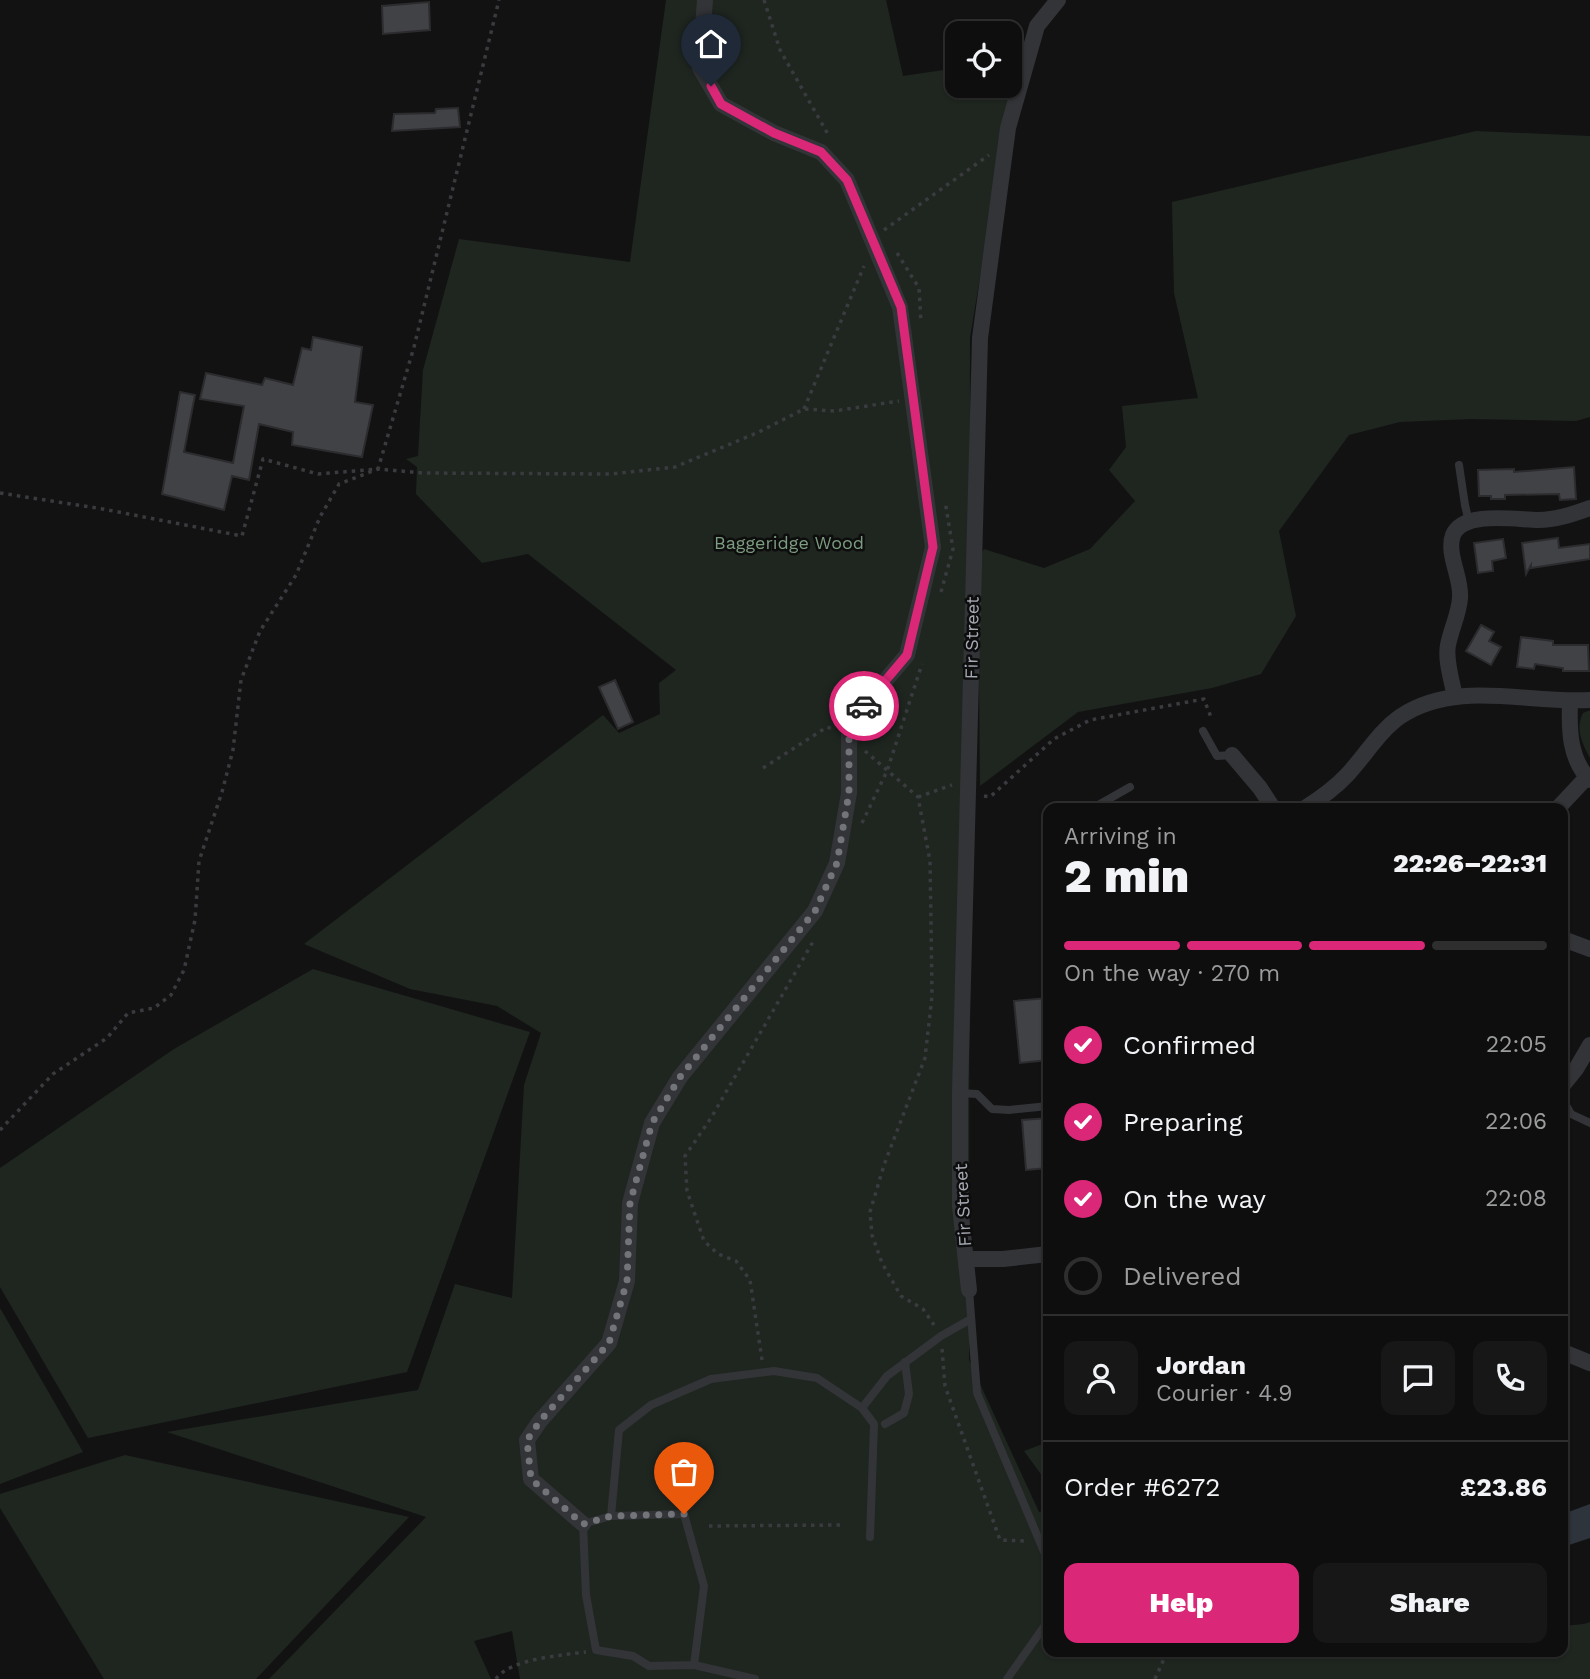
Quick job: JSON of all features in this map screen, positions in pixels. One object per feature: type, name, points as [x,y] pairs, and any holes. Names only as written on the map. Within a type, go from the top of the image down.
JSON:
[{"type":"street","points":[[583,1524],[531,1479],[527,1440],[540,1421],[609,1343],[627,1281],[630,1203],[652,1123],[680,1077],[815,911],[837,863],[849,793],[849,736],[863,707],[907,655],[933,547],[901,307],[847,180],[821,152],[774,133],[721,104],[700,68],[705,0]]},
{"type":"street","name":"Fir Street","points":[[969,1290],[960,1206],[960,1093],[980,338],[1008,128],[1037,26],[1058,0]]},
{"type":"street","points":[[1455,697],[1447,647],[1461,597],[1452,549],[1454,534],[1463,524],[1469,522],[1504,518],[1539,520],[1590,508]]},
{"type":"street","points":[[1313,803],[1331,792],[1400,717],[1427,703],[1481,695],[1570,702],[1590,700]]},
{"type":"street","points":[[1563,803],[1588,778],[1576,758],[1569,732],[1570,702]]},
{"type":"street","points":[[1232,755],[1270,803]]},
{"type":"street","points":[[1568,941],[1590,949]]},
{"type":"street","points":[[1568,1079],[1590,1045]]},
{"type":"street","points":[[967,1259],[1003,1259],[1043,1255]]},
{"type":"street","points":[[1568,1354],[1590,1363]]},
{"type":"lane","points":[[1459,465],[1469,522]]},
{"type":"lane","points":[[1203,731],[1217,756],[1232,755]]},
{"type":"lane","points":[[1102,803],[1130,787]]},
{"type":"lane","points":[[960,1093],[977,1094],[992,1109],[1043,1107]]},
{"type":"lane","points":[[1568,1109],[1571,1114],[1590,1122]]},
{"type":"lane","points":[[969,1290],[977,1393],[1043,1549]]},
{"type":"lane","points":[[862,1408],[887,1376],[941,1336],[971,1319]]},
{"type":"lane","points":[[886,1424],[904,1413],[909,1394],[905,1362]]},
{"type":"lane","points":[[611,1516],[619,1430],[651,1405],[711,1379],[774,1371],[817,1378],[862,1408],[874,1424],[870,1537]]},
{"type":"lane","points":[[694,1665],[704,1586],[684,1514],[611,1516],[583,1524],[586,1595],[596,1650],[633,1656],[649,1666],[694,1665],[755,1679]]},
{"type":"lane","points":[[1006,1679],[1043,1628]]},
{"type":"path","points":[[378,469],[414,347],[499,0]]},
{"type":"path","points":[[764,0],[780,50],[835,146]]},
{"type":"path","points":[[804,409],[874,245],[883,230],[1006,142]]},
{"type":"path","points":[[0,493],[103,509],[242,536],[263,458],[318,474],[378,469],[423,473],[611,474],[675,467],[759,432],[804,409],[835,411],[913,398]]},
{"type":"path","points":[[0,1130],[53,1074],[107,1038],[128,1013],[154,1008],[171,995],[184,970],[195,920],[199,861],[233,750],[241,680],[260,631],[296,575],[320,517],[339,484],[378,469]]},
{"type":"path","points":[[939,601],[953,549],[945,498]]},
{"type":"path","points":[[860,827],[887,771],[925,654]]},
{"type":"path","points":[[918,797],[952,785],[990,797],[1054,738],[1090,720],[1204,699],[1215,730]]},
{"type":"path","points":[[763,768],[827,727],[849,736],[918,797],[930,861],[932,996],[925,1058],[884,1165],[870,1212],[872,1235],[882,1263],[901,1296],[923,1309],[941,1336],[945,1386],[1000,1539],[1039,1539]]},
{"type":"path","points":[[764,1373],[750,1280],[736,1261],[718,1254],[704,1241],[687,1192],[685,1156],[816,935]]},
{"type":"path","points":[[709,1526],[841,1525]]},
{"type":"path","points":[[496,1679],[499,1674],[524,1662],[596,1650]]},
{"type":"path","points":[[1155,1679],[1165,1657]]},
{"type":"green space","name":"Baggeridge Wood","points":[[666,0],[886,0],[903,76],[945,70],[945,98],[1010,98],[970,338],[969,1360],[1039,1512],[1043,1511],[1043,1657],[1568,1657],[1568,1626],[1590,1622],[1590,1679],[520,1679],[512,1631],[474,1641],[491,1679],[269,1679],[426,1517],[167,1432],[418,1390],[455,1284],[512,1298],[524,1085],[541,1033],[497,1006],[410,989],[304,944],[603,715],[619,733],[660,714],[659,683],[676,670],[528,554],[482,563],[416,494],[417,467],[406,459],[418,456],[423,370],[459,239],[630,262]]},
{"type":"green space","points":[[1476,131],[1590,136],[1590,417],[1576,421],[1471,419],[1400,422],[1349,435],[1279,531],[1296,616],[1261,674],[1212,688],[1078,712],[980,786],[978,560],[984,549],[1044,568],[1090,549],[1135,501],[1109,470],[1126,447],[1122,406],[1198,398],[1174,293],[1172,202]]},
{"type":"green space","points":[[1590,710],[1590,758],[1582,741],[1580,725],[1583,713]]},
{"type":"green space","points":[[313,969],[530,1032],[407,1372],[88,1438],[0,1287],[0,1168],[174,1049]]},
{"type":"green space","points":[[0,1308],[83,1452],[0,1484]]},
{"type":"green space","points":[[1043,1444],[1043,1477],[1024,1451]]},
{"type":"green space","points":[[125,1455],[409,1517],[256,1679],[104,1679],[0,1508],[0,1494]]},
{"type":"shaded area","points":[[1590,1504],[1590,1538],[1568,1545],[1568,1512]]},
{"type":"building","points":[[429,2],[430,30],[383,34],[382,6]]},
{"type":"building","points":[[458,108],[460,127],[392,131],[394,114],[435,113],[436,109]]},
{"type":"building","points":[[313,337],[362,347],[355,402],[373,405],[362,457],[292,445],[293,432],[259,424],[249,480],[232,476],[224,510],[162,494],[180,392],[195,395],[184,452],[233,463],[244,406],[200,399],[206,373],[262,385],[265,378],[293,385],[302,348],[311,350]]},
{"type":"building","points":[[1574,467],[1576,499],[1560,500],[1559,494],[1505,495],[1505,499],[1479,496],[1478,470],[1514,469],[1514,472]]},
{"type":"building","points":[[1558,538],[1559,548],[1590,544],[1590,559],[1531,568],[1531,565],[1526,574],[1522,543]]},
{"type":"building","points":[[1503,539],[1506,558],[1492,561],[1493,571],[1478,573],[1474,543]]},
{"type":"building","points":[[1481,625],[1494,632],[1489,641],[1501,647],[1491,665],[1466,651]]},
{"type":"building","points":[[1521,637],[1553,641],[1553,645],[1588,645],[1589,671],[1563,671],[1563,668],[1535,664],[1534,669],[1517,667]]},
{"type":"building","points":[[615,680],[633,722],[618,729],[599,687]]},
{"type":"building","points":[[1043,998],[1043,1061],[1020,1063],[1014,1001]]},
{"type":"building","points":[[1043,1118],[1043,1168],[1026,1170],[1022,1120]]},
{"type":"way so far","points":[[684,1514],[611,1516],[583,1524],[531,1479],[527,1440],[540,1421],[609,1343],[627,1281],[630,1203],[652,1123],[680,1077],[815,911],[837,863],[849,793],[849,736],[864,706]]},
{"type":"route","points":[[711,86],[721,104],[774,133],[821,152],[847,180],[901,307],[933,547],[907,655],[864,706]]}]
